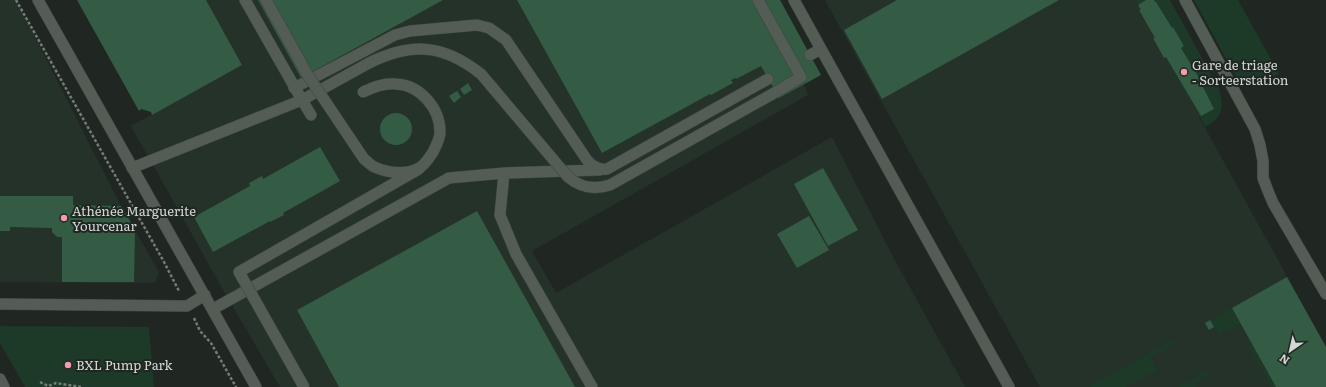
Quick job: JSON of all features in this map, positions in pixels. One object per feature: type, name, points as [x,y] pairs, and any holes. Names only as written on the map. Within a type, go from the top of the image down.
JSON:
[{"type":"street","points":[[38,0],[256,387]]},
{"type":"street","points":[[245,0],[294,88],[311,115]]},
{"type":"street","points":[[266,0],[307,74],[364,159],[376,168],[387,171],[402,173],[419,169]]},
{"type":"street","points":[[132,168],[302,100],[383,56],[400,51],[427,49],[454,56],[481,74],[568,177],[575,183],[584,187],[602,188],[610,185],[801,77],[758,0]]},
{"type":"street","points":[[794,0],[1008,387]]},
{"type":"street","points":[[1185,0],[1255,129],[1263,161],[1264,178],[1273,203],[1326,294]]},
{"type":"street","points":[[294,88],[396,35],[410,31],[464,25],[477,25],[489,28],[506,40],[587,160],[601,170]]},
{"type":"street","points":[[810,55],[821,49]]},
{"type":"street","points":[[213,309],[449,178],[504,173],[608,169],[768,79]]},
{"type":"street","points":[[304,387],[239,272],[419,169],[427,161],[438,140],[440,132],[433,107],[422,94],[414,88],[405,85],[385,84],[363,92]]},
{"type":"street","points":[[504,173],[500,215],[514,248],[592,387]]},
{"type":"street","points":[[0,304],[187,306],[205,295]]},
{"type":"street","points":[[0,379],[4,387]]},
{"type":"path","points":[[16,0],[164,262],[200,331],[211,343],[236,387]]},
{"type":"path","points":[[40,382],[48,386],[56,383],[81,387]]},
{"type":"shaded area","name":"Athénée Marguerite Yourcenar","points":[[0,0],[16,0],[121,206],[159,272],[155,283],[0,282]]},
{"type":"shaded area","points":[[206,0],[780,0],[821,75],[804,84],[808,95],[532,251],[556,293],[832,137],[892,255],[965,387],[280,387],[226,295],[131,126],[242,65]]},
{"type":"shaded area","points":[[825,0],[1135,0],[1137,5],[1146,0],[1214,109],[1199,117],[1326,347],[1326,387],[1040,387]]},
{"type":"green space","points":[[1135,0],[1170,0],[1219,89],[1222,102],[1221,112],[1211,124],[1205,127],[1189,95],[1187,96],[1166,57],[1153,38],[1155,38]]},
{"type":"green space","points":[[1194,0],[1238,0],[1279,74],[1253,84],[1242,83],[1235,75]]},
{"type":"green space","points":[[1232,308],[1240,323],[1219,335],[1210,320]]},
{"type":"green space","name":"BXL Pump Park","points":[[0,326],[149,327],[154,387],[25,387],[0,343]]},
{"type":"green space","points":[[1173,340],[1175,343],[1151,357],[1157,370],[1126,387],[1088,387]]},
{"type":"green space","points":[[1252,344],[1276,387],[1271,387],[1248,346]]},
{"type":"green space","points":[[1207,371],[1212,373],[1195,383],[1197,387],[1178,387]]},
{"type":"building","points":[[77,0],[206,0],[242,65],[152,115],[151,112],[141,109],[139,111]]},
{"type":"building","points":[[258,0],[443,0],[301,78]]},
{"type":"building","points":[[517,0],[780,0],[821,75],[779,98],[761,66],[736,79],[731,80],[733,83],[602,153]]},
{"type":"building","points":[[897,0],[1059,0],[882,99],[844,30]]},
{"type":"building","name":"Gare de triage - Sorteerstation","points":[[1146,0],[1157,1],[1156,2],[1184,46],[1181,48],[1204,86],[1203,87],[1214,109],[1201,116],[1166,57],[1164,58],[1153,38],[1155,38],[1139,10],[1141,10],[1138,5]]},
{"type":"building","points":[[468,83],[472,90],[464,95],[460,89]]},
{"type":"building","points":[[457,91],[461,97],[454,103],[449,96]]},
{"type":"building","points":[[393,113],[399,113],[409,120],[412,129],[411,135],[405,142],[399,145],[393,145],[383,138],[380,132],[380,126],[387,116]]},
{"type":"building","points":[[320,147],[340,181],[283,213],[284,215],[213,252],[194,217],[250,186],[249,183],[262,176],[263,179]]},
{"type":"building","points":[[823,168],[858,230],[828,246],[794,184]]},
{"type":"building","points":[[0,196],[73,196],[73,205],[121,206],[135,229],[134,282],[62,282],[62,237],[57,237],[52,232],[52,228],[10,227],[10,231],[0,231]]},
{"type":"building","points":[[477,211],[575,387],[339,387],[297,310]]},
{"type":"building","points":[[809,216],[829,250],[797,268],[777,234]]},
{"type":"building","points":[[1287,277],[1326,347],[1326,387],[1276,387],[1232,308]]},
{"type":"building","points":[[1210,320],[1214,327],[1209,330],[1205,323]]},
{"type":"place","name":"Gare de triage - Sorteerstation","points":[[1184,72]]},
{"type":"place","name":"Athénée Marguerite Yourcenar","points":[[64,218]]},
{"type":"place","name":"BXL Pump Park","points":[[68,365]]}]
